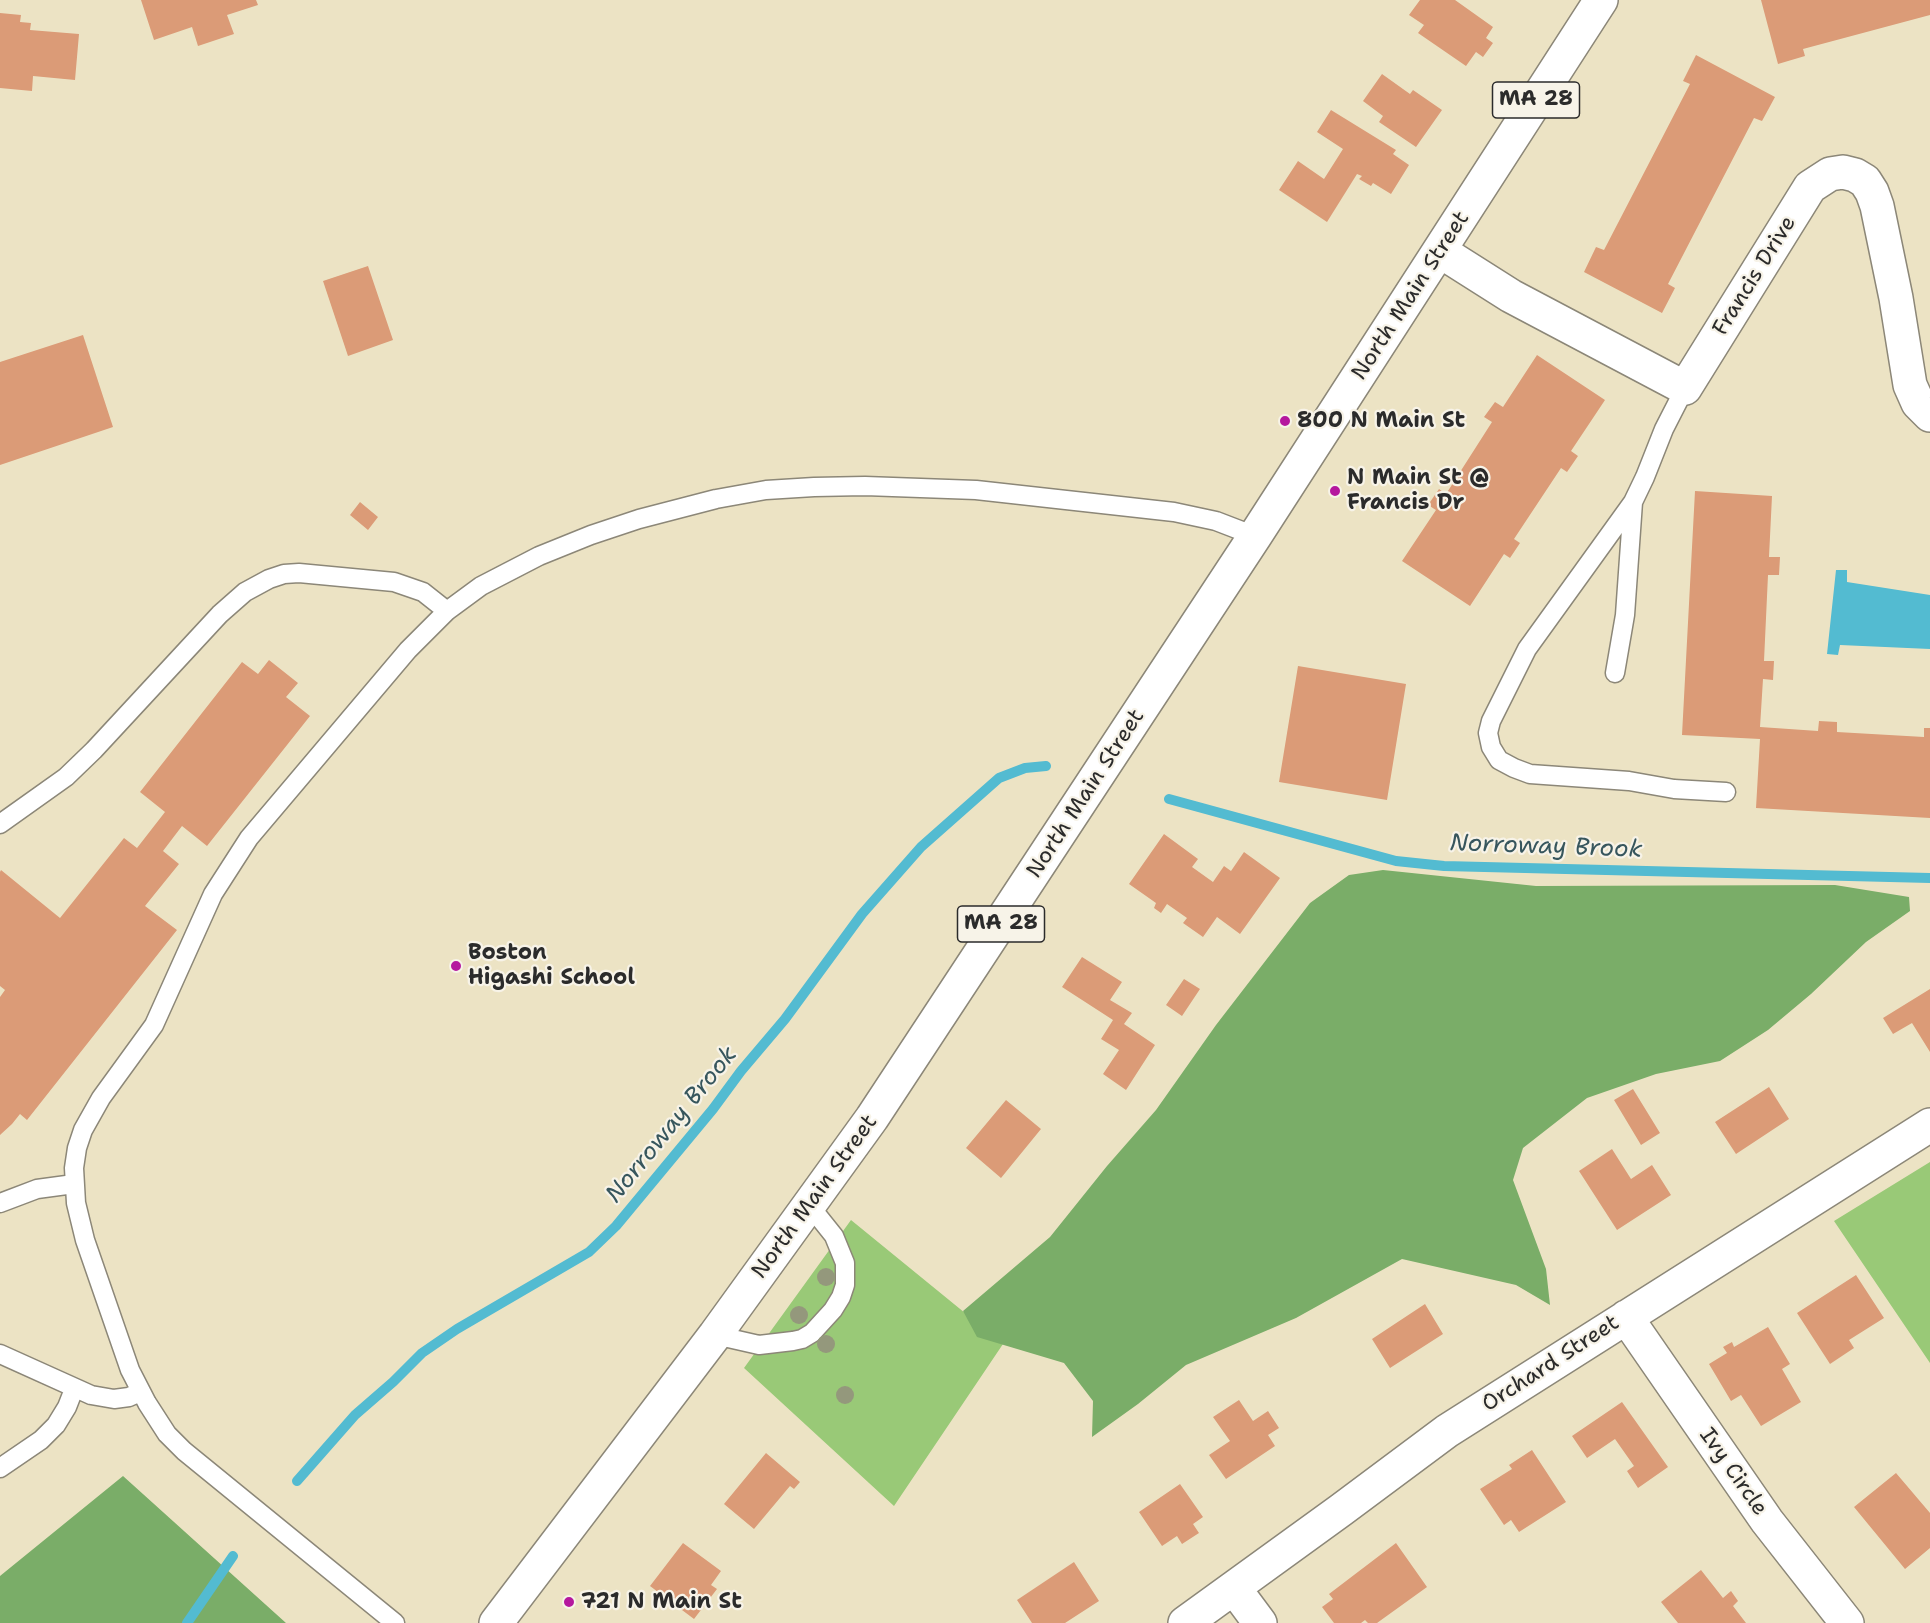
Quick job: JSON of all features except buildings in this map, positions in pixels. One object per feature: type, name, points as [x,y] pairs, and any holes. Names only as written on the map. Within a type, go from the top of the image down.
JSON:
[{"type":"street","name":"North Main Street","points":[[496,1623],[716,1335],[810,1206],[924,1041],[1256,536],[1601,0]]},
{"type":"street","name":"Francis Drive","points":[[1685,388],[1810,187],[1830,174],[1843,172],[1855,175],[1864,181],[1872,192],[1896,298],[1910,385],[1918,403],[1930,415]]},
{"type":"street","points":[[1440,251],[1511,296],[1685,388]]},
{"type":"street","name":"Orchard Street","points":[[1185,1623],[1447,1431],[1930,1125]]},
{"type":"street","name":"Ivy Circle","points":[[1626,1317],[1767,1521],[1846,1623]]},
{"type":"street","points":[[1234,1588],[1260,1623]]},
{"type":"lane","points":[[1685,388],[1664,429],[1633,502],[1527,649],[1491,721],[1488,733],[1491,747],[1499,760],[1530,774],[1629,781],[1674,789],[1726,792]]},
{"type":"lane","points":[[395,1623],[184,1451],[167,1434],[140,1392],[125,1358],[85,1240],[76,1203],[74,1184],[76,1148],[83,1130],[101,1098],[153,1025],[213,894],[249,838],[408,650],[447,611],[481,586],[518,566],[591,535],[639,519],[740,495],[790,488],[839,485],[976,490],[1189,514],[1216,520],[1256,536]]},
{"type":"lane","points":[[1615,674],[1625,615],[1633,502]]},
{"type":"lane","points":[[0,824],[66,777],[228,606],[245,592],[269,579],[284,574],[299,573],[394,582],[423,592],[447,611]]},
{"type":"lane","points":[[0,1203],[37,1189],[74,1184]]},
{"type":"lane","points":[[716,1335],[759,1345],[793,1341],[812,1333],[833,1310],[845,1285],[844,1263],[834,1236],[810,1206]]},
{"type":"lane","points":[[0,1354],[91,1395],[114,1399],[129,1397],[140,1392]]},
{"type":"lane","points":[[0,1468],[41,1440],[56,1425],[74,1389]]},
{"type":"green space","points":[[1383,870],[1536,886],[1835,885],[1909,897],[1910,911],[1866,942],[1811,994],[1768,1030],[1720,1061],[1656,1074],[1587,1098],[1523,1148],[1513,1180],[1546,1269],[1550,1305],[1516,1285],[1402,1259],[1296,1318],[1186,1365],[1092,1437],[1093,1401],[1064,1363],[977,1337],[963,1311],[1050,1237],[1156,1110],[1216,1025],[1310,903],[1349,875]]},
{"type":"green space","points":[[1930,1162],[1930,1363],[1834,1221]]},
{"type":"green space","points":[[851,1220],[1003,1344],[894,1506],[744,1368]]},
{"type":"green space","points":[[123,1476],[286,1623],[0,1623],[0,1576]]},
{"type":"water","points":[[1836,570],[1847,570],[1847,582],[1930,595],[1930,649],[1840,645],[1838,655],[1827,654]]},
{"type":"waterway","name":"Norroway Brook","points":[[297,1481],[355,1415],[422,1353],[457,1329],[589,1252],[616,1226],[713,1109],[741,1071],[785,1019],[862,914],[921,847],[999,778],[1025,768],[1046,766]]},
{"type":"waterway","name":"Norroway Brook","points":[[1169,799],[1396,861],[1444,866],[1930,878]]},
{"type":"waterway","name":"Norroway Brook","points":[[187,1623],[233,1556]]},
{"type":"place","name":"800 N Main St","points":[[1285,421]]},
{"type":"place","name":"N Main St @ Francis Dr","points":[[1335,491]]},
{"type":"place","name":"Boston Higashi School","points":[[456,966]]},
{"type":"place","name":"721 N Main St","points":[[569,1602]]}]
